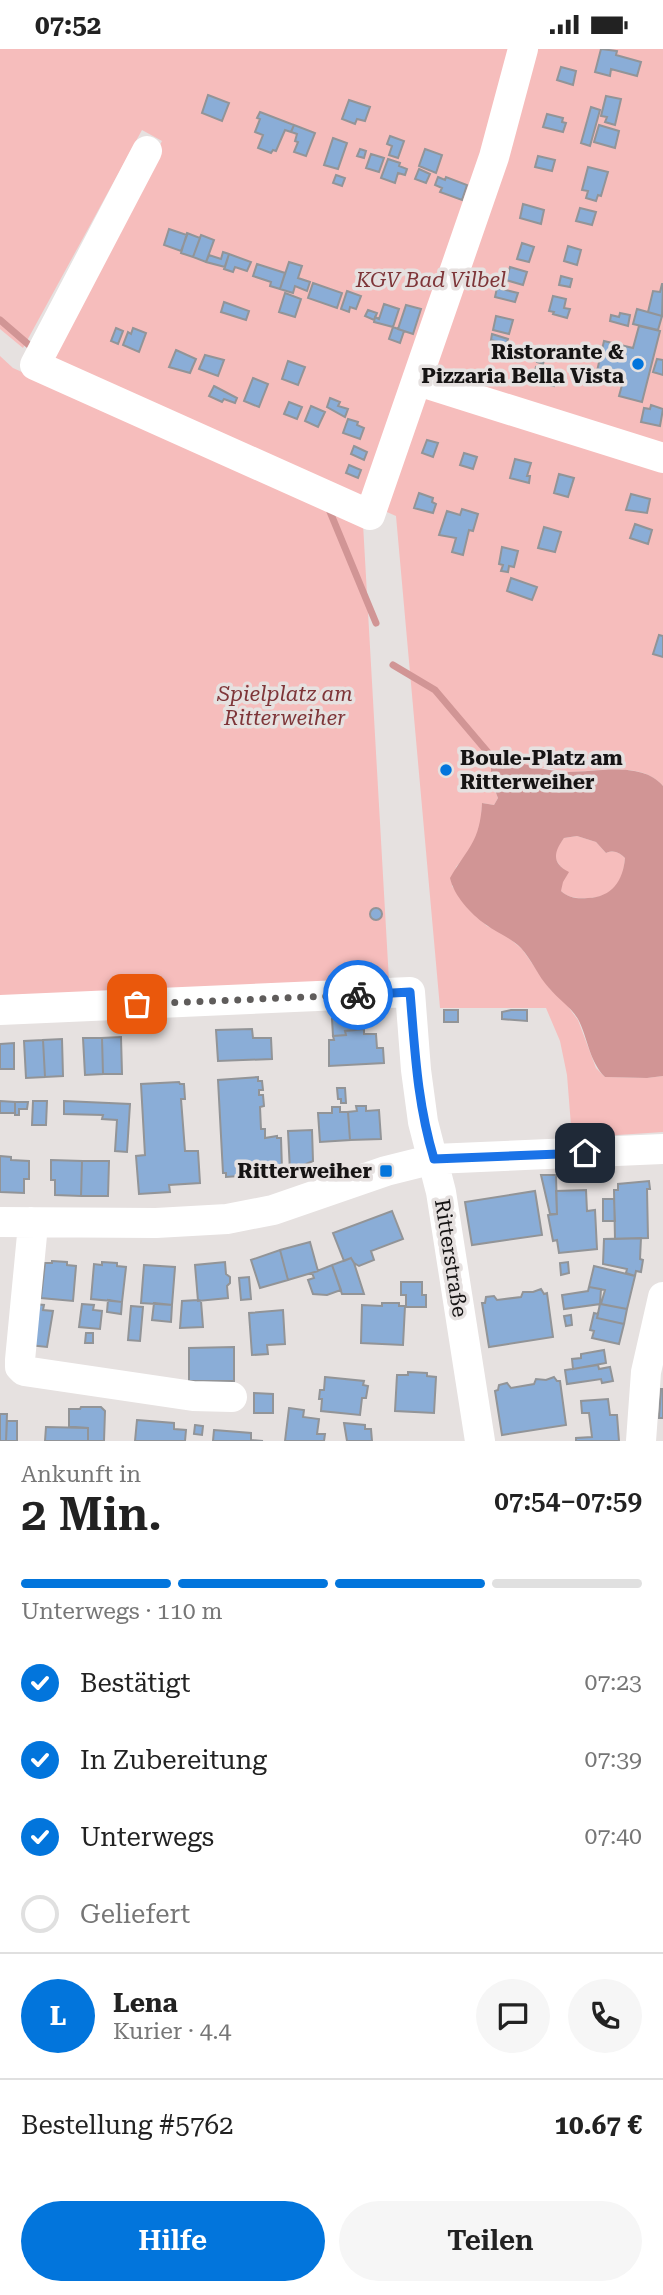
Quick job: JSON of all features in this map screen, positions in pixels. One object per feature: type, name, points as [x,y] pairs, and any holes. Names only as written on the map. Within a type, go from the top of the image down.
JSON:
[{"type":"street","points":[[147,151],[35,365],[370,515],[494,157],[523,49]]},
{"type":"street","points":[[418,381],[663,458]]},
{"type":"street","name":"Ritterstraße","points":[[0,1010],[410,992],[423,1122],[441,1192],[480,1441]]},
{"type":"street","points":[[0,1222],[156,1223],[227,1219],[273,1210],[386,1171],[434,1159],[663,1149]]},
{"type":"street","points":[[31,1222],[20,1360],[20,1367],[24,1371],[193,1407],[232,1397]]},
{"type":"street","points":[[641,1441],[654,1373],[663,1297]]},
{"type":"green space","name":"KGV Bad Vilbel","points":[[0,49],[663,49],[663,786],[644,773],[619,769],[570,772],[538,768],[491,780],[498,798],[494,805],[482,803],[477,837],[456,867],[452,886],[471,911],[487,926],[503,933],[522,949],[550,989],[564,1001],[578,1020],[596,1068],[605,1077],[663,1076],[663,1132],[572,1138],[567,1075],[560,1041],[546,1008],[440,1008],[396,516],[47,362],[162,141],[142,130],[23,348],[0,329]]},
{"type":"green space","name":"Spielplatz am Ritterweiher","points":[[0,356],[13,368],[363,524],[389,981],[0,999]]},
{"type":"green space","points":[[577,836],[596,842],[606,853],[616,852],[625,858],[622,876],[608,893],[592,898],[579,898],[568,896],[561,891],[562,868],[555,853],[564,838]]},
{"type":"shaded area","points":[[505,759],[561,772],[631,771],[654,778],[663,786],[663,1076],[605,1077],[595,1064],[575,1014],[545,983],[521,948],[480,920],[455,891],[450,878],[476,836],[482,803],[494,805],[498,798],[491,780],[491,767]],"holes":[[[577,836],[596,842],[606,853],[616,852],[625,858],[619,881],[604,895],[580,898],[567,895],[561,891],[569,872],[559,865],[556,857],[561,843],[564,838]]]},
{"type":"building","points":[[601,49],[617,51],[616,55],[641,62],[637,76],[611,69],[610,76],[595,72]]},
{"type":"building","points":[[561,67],[576,71],[573,85],[557,80]]},
{"type":"building","points":[[208,95],[229,103],[222,121],[202,113]]},
{"type":"building","points":[[606,96],[621,99],[615,125],[605,122],[607,117],[601,116]]},
{"type":"building","points":[[349,100],[370,107],[365,121],[357,119],[355,124],[342,119]]},
{"type":"building","points":[[591,107],[600,110],[590,146],[581,143]]},
{"type":"building","points":[[260,112],[294,125],[291,132],[285,130],[276,151],[271,153],[258,148],[263,135],[255,132]]},
{"type":"building","points":[[547,114],[563,118],[562,122],[566,123],[563,132],[543,127]]},
{"type":"building","points":[[294,125],[315,133],[306,156],[294,152],[298,142],[295,141],[297,134],[291,132]]},
{"type":"building","points":[[599,125],[619,131],[615,148],[594,142]]},
{"type":"building","points":[[390,136],[404,141],[398,158],[389,155],[392,146],[387,144]]},
{"type":"building","points":[[333,138],[347,143],[338,169],[324,165]]},
{"type":"building","points":[[360,149],[366,151],[364,158],[357,156]]},
{"type":"building","points":[[425,149],[442,155],[436,173],[419,166]]},
{"type":"building","points":[[371,154],[384,158],[379,172],[366,168]]},
{"type":"building","points":[[538,156],[555,160],[552,171],[535,167]]},
{"type":"building","points":[[388,159],[407,169],[405,175],[398,173],[395,183],[381,178]]},
{"type":"building","points":[[588,167],[608,172],[601,196],[598,195],[596,201],[586,198],[588,191],[582,190]]},
{"type":"building","points":[[419,169],[430,174],[426,183],[415,179]]},
{"type":"building","points":[[336,175],[345,178],[342,186],[333,183]]},
{"type":"building","points":[[438,177],[445,180],[446,177],[467,185],[462,200],[440,192],[442,188],[435,185]]},
{"type":"building","points":[[523,204],[544,210],[541,224],[520,218]]},
{"type":"building","points":[[580,208],[596,212],[592,225],[576,221]]},
{"type":"building","points":[[169,229],[187,235],[181,251],[164,245]]},
{"type":"building","points":[[187,233],[200,238],[193,257],[181,253]]},
{"type":"building","points":[[201,235],[214,240],[206,262],[193,257]]},
{"type":"building","points":[[522,243],[534,247],[529,262],[517,259]]},
{"type":"building","points":[[568,246],[581,250],[577,265],[564,261]]},
{"type":"building","points":[[223,252],[229,254],[225,267],[206,262],[209,255],[221,259]]},
{"type":"building","points":[[229,254],[251,262],[247,271],[235,267],[233,272],[224,269]]},
{"type":"building","points":[[289,262],[302,266],[298,278],[310,282],[307,291],[295,286],[293,293],[280,289]]},
{"type":"building","points":[[257,264],[285,273],[280,289],[270,286],[271,282],[253,276]]},
{"type":"building","points":[[510,267],[527,272],[523,285],[506,280]]},
{"type":"building","points":[[561,276],[572,279],[570,287],[559,285]]},
{"type":"building","points":[[313,283],[342,293],[337,308],[308,298]]},
{"type":"building","points":[[662,284],[662,316],[648,312],[653,291],[660,292]]},
{"type":"building","points":[[497,288],[518,293],[515,302],[495,297]]},
{"type":"building","points":[[347,291],[361,296],[356,309],[350,307],[349,312],[341,309]]},
{"type":"building","points":[[285,293],[301,299],[295,317],[279,312]]},
{"type":"building","points":[[553,296],[566,299],[564,308],[570,309],[567,318],[549,311]]},
{"type":"building","points":[[224,302],[249,311],[246,320],[221,312]]},
{"type":"building","points":[[384,304],[399,309],[393,327],[374,322],[375,317],[379,319]]},
{"type":"building","points":[[406,305],[421,309],[413,334],[398,329]]},
{"type":"building","points":[[637,309],[662,316],[658,330],[633,324]]},
{"type":"building","points":[[368,310],[377,313],[374,320],[365,316]]},
{"type":"building","points":[[620,313],[630,315],[628,326],[610,321],[611,315],[619,317]]},
{"type":"building","points":[[496,316],[513,320],[509,334],[493,330]]},
{"type":"building","points":[[639,326],[660,331],[642,402],[619,396],[624,378],[597,371],[604,341],[633,348]]},
{"type":"building","points":[[393,327],[404,331],[400,343],[389,339]]},
{"type":"building","points":[[116,328],[123,331],[118,344],[111,341]]},
{"type":"building","points":[[133,328],[146,333],[139,352],[123,345],[128,332],[131,334]]},
{"type":"building","points":[[492,334],[508,339],[502,360],[494,358],[498,342],[491,340]]},
{"type":"building","points":[[176,350],[196,359],[190,373],[169,367]]},
{"type":"building","points":[[539,352],[546,353],[543,364],[537,362]]},
{"type":"building","points":[[205,355],[224,360],[218,376],[199,369]]},
{"type":"building","points":[[657,359],[663,360],[663,375],[653,372]]},
{"type":"building","points":[[288,361],[305,367],[298,385],[282,379]]},
{"type":"building","points":[[536,367],[557,372],[554,386],[532,381]]},
{"type":"building","points":[[253,378],[268,384],[259,407],[244,401]]},
{"type":"building","points":[[214,386],[237,398],[235,403],[224,399],[222,402],[209,396]]},
{"type":"building","points":[[330,398],[340,402],[338,406],[348,409],[345,417],[327,407]]},
{"type":"building","points":[[289,402],[302,407],[297,419],[284,414]]},
{"type":"building","points":[[651,405],[663,409],[660,426],[641,422],[644,408],[650,409]]},
{"type":"building","points":[[311,406],[325,412],[318,427],[305,421]]},
{"type":"building","points":[[348,419],[358,422],[357,425],[364,428],[360,439],[343,433]]},
{"type":"building","points":[[427,440],[438,443],[433,457],[422,453]]},
{"type":"building","points":[[354,446],[367,452],[364,460],[351,454]]},
{"type":"building","points":[[464,453],[477,457],[473,469],[460,465]]},
{"type":"building","points":[[515,459],[531,463],[527,476],[530,476],[529,483],[510,478]]},
{"type":"building","points":[[349,465],[361,470],[358,478],[346,473]]},
{"type":"building","points":[[559,474],[574,478],[568,497],[554,493]]},
{"type":"building","points":[[419,493],[433,498],[432,502],[436,504],[433,513],[414,508]]},
{"type":"building","points":[[631,494],[650,499],[647,513],[626,510]]},
{"type":"building","points":[[462,509],[478,514],[473,531],[469,530],[463,555],[452,552],[456,538],[439,535],[447,511],[460,515]]},
{"type":"building","points":[[635,524],[652,530],[648,544],[630,538]]},
{"type":"building","points":[[544,527],[561,532],[555,552],[538,548]]},
{"type":"building","points":[[502,547],[518,551],[514,567],[509,566],[508,572],[501,571],[503,565],[499,564]]},
{"type":"building","points":[[511,578],[537,587],[532,600],[507,591]]},
{"type":"building","points":[[659,635],[663,636],[663,657],[653,654]]},
{"type":"building","points":[[371,909],[381,909],[381,919],[371,919]]},
{"type":"building","points":[[444,1010],[458,1010],[458,1022],[444,1022]]},
{"type":"building","points":[[527,1010],[527,1021],[502,1019],[502,1012]]},
{"type":"building","points":[[355,1018],[355,1030],[345,1031],[346,1035],[333,1036],[332,1019]]},
{"type":"building","points":[[252,1029],[253,1038],[271,1038],[272,1059],[218,1061],[216,1030]]},
{"type":"building","points":[[364,1029],[364,1034],[376,1034],[377,1048],[383,1048],[384,1063],[329,1066],[329,1040],[334,1040],[333,1036],[346,1035],[345,1031]]},
{"type":"building","points":[[121,1037],[122,1074],[103,1074],[102,1038]]},
{"type":"building","points":[[83,1038],[102,1038],[103,1074],[85,1075]]},
{"type":"building","points":[[62,1039],[63,1076],[45,1077],[43,1040]]},
{"type":"building","points":[[43,1040],[45,1077],[26,1078],[24,1041]]},
{"type":"building","points":[[14,1043],[14,1069],[0,1069],[0,1044]]},
{"type":"building","points":[[258,1077],[258,1081],[262,1081],[263,1090],[259,1090],[259,1095],[263,1095],[264,1106],[260,1107],[261,1129],[265,1129],[265,1138],[281,1138],[282,1170],[278,1170],[278,1174],[266,1174],[266,1171],[238,1173],[239,1176],[226,1177],[226,1173],[223,1173],[218,1080]]},
{"type":"building","points":[[141,1084],[184,1084],[185,1099],[181,1099],[185,1151],[198,1151],[200,1183],[169,1185],[170,1192],[139,1194],[136,1156],[145,1155]]},
{"type":"building","points":[[337,1088],[345,1088],[346,1103],[341,1103],[341,1099],[338,1099]]},
{"type":"building","points":[[0,1101],[15,1102],[15,1113],[0,1113]]},
{"type":"building","points":[[33,1101],[47,1101],[46,1125],[32,1125]]},
{"type":"building","points":[[64,1101],[130,1104],[127,1152],[115,1151],[117,1120],[102,1119],[103,1115],[64,1114]]},
{"type":"building","points":[[15,1102],[28,1102],[27,1109],[19,1109],[19,1115],[15,1115]]},
{"type":"building","points":[[356,1106],[366,1106],[366,1111],[379,1110],[381,1139],[350,1140],[348,1112],[357,1111]]},
{"type":"building","points":[[332,1107],[340,1107],[340,1112],[348,1112],[350,1140],[320,1142],[318,1113],[332,1113]]},
{"type":"building","points":[[312,1130],[313,1161],[290,1171],[288,1131]]},
{"type":"building","points":[[0,1156],[29,1161],[29,1179],[24,1179],[24,1193],[0,1192]]},
{"type":"building","points":[[51,1160],[82,1161],[81,1196],[55,1195],[55,1180],[51,1180]]},
{"type":"building","points":[[82,1161],[109,1161],[108,1196],[81,1196]]},
{"type":"building","points":[[541,1175],[556,1175],[557,1214],[550,1214]]},
{"type":"building","points":[[649,1181],[648,1238],[615,1239],[614,1190],[618,1190],[618,1184]]},
{"type":"building","points":[[586,1190],[587,1211],[595,1210],[597,1249],[559,1253],[557,1240],[553,1241],[548,1215],[557,1214],[556,1191]]},
{"type":"building","points":[[535,1191],[542,1235],[472,1245],[465,1202]]},
{"type":"building","points":[[603,1199],[614,1199],[615,1221],[603,1221]]},
{"type":"building","points":[[392,1211],[403,1239],[371,1251],[374,1260],[359,1266],[351,1258],[344,1261],[333,1233]]},
{"type":"building","points":[[641,1238],[641,1272],[636,1271],[635,1276],[626,1273],[627,1269],[603,1264],[604,1239]]},
{"type":"building","points":[[310,1242],[318,1271],[288,1280],[280,1250]]},
{"type":"building","points":[[280,1250],[288,1280],[260,1288],[251,1260]]},
{"type":"building","points":[[351,1258],[364,1294],[342,1294],[332,1265]]},
{"type":"building","points":[[52,1261],[76,1266],[73,1301],[41,1298],[45,1263]]},
{"type":"building","points":[[102,1262],[126,1267],[122,1302],[91,1299],[94,1264],[102,1265]]},
{"type":"building","points":[[225,1262],[226,1274],[230,1277],[227,1286],[228,1298],[198,1301],[195,1265]]},
{"type":"building","points":[[568,1262],[569,1273],[561,1275],[560,1263]]},
{"type":"building","points":[[144,1265],[175,1267],[172,1305],[141,1303]]},
{"type":"building","points":[[332,1265],[341,1290],[327,1295],[313,1294],[308,1280],[314,1278],[312,1273]]},
{"type":"building","points":[[594,1266],[635,1276],[627,1309],[601,1304],[605,1290],[589,1287]]},
{"type":"building","points":[[249,1277],[251,1299],[241,1300],[239,1278]]},
{"type":"building","points":[[401,1282],[422,1282],[426,1307],[406,1307],[406,1295],[401,1295]]},
{"type":"building","points":[[589,1287],[601,1289],[600,1304],[564,1309],[562,1295],[588,1291]]},
{"type":"building","points":[[541,1289],[544,1294],[547,1293],[553,1337],[489,1347],[482,1303],[485,1303],[486,1297],[494,1296],[497,1300],[521,1297],[523,1292]]},
{"type":"building","points":[[108,1300],[122,1302],[121,1314],[107,1312]]},
{"type":"building","points":[[182,1301],[201,1301],[203,1327],[180,1328]]},
{"type":"building","points":[[154,1303],[172,1305],[171,1322],[152,1320]]},
{"type":"building","points":[[382,1303],[399,1303],[399,1306],[405,1306],[403,1345],[361,1343],[362,1305],[382,1306]]},
{"type":"building","points":[[33,1304],[44,1305],[43,1310],[53,1311],[47,1347],[29,1345]]},
{"type":"building","points":[[82,1304],[94,1305],[93,1310],[102,1311],[100,1329],[79,1327]]},
{"type":"building","points":[[600,1304],[627,1309],[624,1324],[597,1318]]},
{"type":"building","points":[[131,1306],[143,1307],[140,1341],[128,1340]]},
{"type":"building","points":[[283,1310],[285,1344],[267,1345],[268,1354],[252,1355],[249,1313]]},
{"type":"building","points":[[594,1313],[598,1314],[597,1318],[624,1324],[619,1344],[592,1338],[594,1331],[590,1330]]},
{"type":"building","points":[[571,1315],[572,1325],[566,1326],[564,1316]]},
{"type":"building","points":[[86,1333],[93,1333],[93,1343],[85,1343]]},
{"type":"building","points":[[234,1347],[234,1381],[189,1381],[189,1348]]},
{"type":"building","points":[[604,1350],[606,1363],[573,1369],[572,1359],[581,1358],[581,1354]]},
{"type":"building","points":[[598,1365],[599,1369],[610,1367],[613,1381],[602,1383],[601,1379],[567,1384],[565,1370]]},
{"type":"building","points":[[408,1372],[427,1373],[427,1376],[436,1377],[434,1413],[395,1411],[397,1375],[408,1375]]},
{"type":"building","points":[[325,1377],[364,1381],[363,1385],[368,1386],[366,1398],[362,1398],[360,1415],[321,1411],[320,1390],[324,1390]]},
{"type":"building","points":[[554,1377],[560,1381],[566,1425],[502,1435],[495,1391],[499,1385],[507,1383],[511,1388],[534,1384],[536,1379]]},
{"type":"building","points":[[661,1389],[663,1418],[659,1418]]},
{"type":"building","points":[[254,1393],[273,1394],[273,1413],[254,1413]]},
{"type":"building","points":[[608,1399],[610,1415],[617,1415],[619,1441],[576,1441],[576,1438],[592,1437],[589,1413],[582,1413],[581,1401]]},
{"type":"building","points":[[101,1407],[105,1411],[104,1441],[88,1441],[88,1428],[69,1427],[69,1409]]},
{"type":"building","points":[[289,1408],[304,1410],[303,1417],[319,1419],[317,1434],[325,1434],[324,1441],[285,1441]]},
{"type":"building","points":[[0,1414],[7,1414],[6,1441],[0,1441]]},
{"type":"building","points":[[137,1420],[174,1423],[174,1429],[186,1430],[185,1441],[135,1441]]},
{"type":"building","points":[[7,1421],[17,1421],[17,1441],[6,1441]]},
{"type":"building","points":[[344,1423],[365,1425],[365,1429],[371,1429],[372,1441],[347,1441]]},
{"type":"building","points":[[195,1425],[203,1426],[202,1435],[194,1434]]},
{"type":"building","points":[[46,1427],[88,1428],[88,1441],[45,1441]]},
{"type":"building","points":[[214,1430],[251,1433],[251,1440],[263,1441],[213,1441]]},
{"type":"waterway","points":[[0,320],[29,345]]},
{"type":"waterway","points":[[328,507],[376,623]]},
{"type":"waterway","points":[[393,665],[435,690],[502,769]]},
{"type":"way so far","points":[[137,1004],[358,995]]},
{"type":"place","name":"Ristorante & Pizzaria Bella Vista","points":[[638,364]]},
{"type":"place","name":"Boule-Platz am Ritterweiher","points":[[446,770]]},
{"type":"place","name":"Ritterweiher","points":[[386,1171]]},
{"type":"route","points":[[358,995],[410,992],[423,1122],[434,1159],[585,1153]]}]
